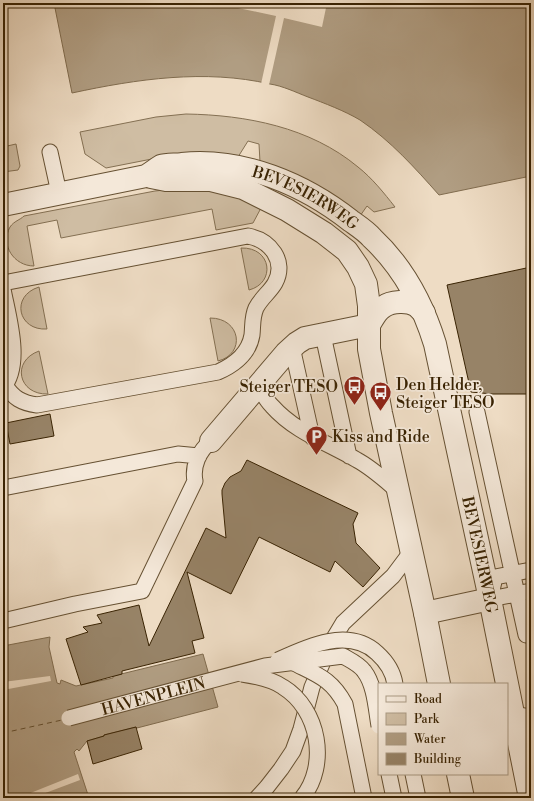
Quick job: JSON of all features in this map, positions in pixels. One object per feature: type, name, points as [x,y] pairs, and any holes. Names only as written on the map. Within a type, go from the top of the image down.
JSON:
[{"type":"street","name":"BEVESIERWEG","points":[[3,205],[146,176],[162,166],[196,162],[212,163],[231,165],[267,174],[288,183],[331,206],[372,237],[399,270],[416,296],[432,334],[490,599],[522,714],[530,798]]},
{"type":"street","name":"BEVESIERWEG","points":[[146,176],[166,180],[211,180],[243,188],[287,210],[324,233],[353,258],[366,284],[369,306],[369,349],[381,414],[399,492],[439,683]]},
{"type":"street","points":[[205,448],[292,346],[305,338],[369,325],[376,313],[382,307],[393,303],[405,302],[416,305],[424,313]]},
{"type":"street","points":[[425,614],[490,599]]},
{"type":"street","points":[[458,775],[463,798]]},
{"type":"lane","points":[[50,152],[59,193]]},
{"type":"lane","points":[[3,283],[248,236],[256,237],[268,245],[277,256],[279,264],[275,284],[261,300],[256,309],[252,324],[252,335],[247,349],[238,360],[229,367],[218,372],[37,405],[27,404],[18,400],[4,386],[10,378],[14,345],[3,289]]},
{"type":"lane","points":[[323,335],[349,456]]},
{"type":"lane","points":[[292,346],[312,437]]},
{"type":"lane","points":[[258,386],[270,405],[289,422],[312,437],[358,460],[399,492]]},
{"type":"lane","points":[[477,412],[512,574],[524,592],[526,635],[531,634]]},
{"type":"lane","points":[[3,488],[205,448]]},
{"type":"lane","points":[[3,620],[75,604],[142,592],[195,481],[194,474],[205,448]]},
{"type":"lane","points":[[257,798],[293,751],[303,722],[312,687],[331,643],[343,623],[393,576],[411,552]]},
{"type":"lane","points":[[524,592],[490,599],[495,577],[531,570]]},
{"type":"lane","name":"HAVENPLEIN","points":[[265,666],[298,650],[311,646],[340,640],[357,641],[372,648],[386,660],[393,674],[395,683]]},
{"type":"lane","name":"HAVENPLEIN","points":[[69,718],[265,666],[343,656],[351,660],[363,670],[367,677],[371,688],[378,721]]},
{"type":"lane","points":[[292,662],[328,681],[339,692],[345,704],[364,798]]},
{"type":"lane","name":"HAVENPLEIN","points":[[237,674],[264,679],[283,686],[298,700],[310,716],[316,737],[316,770],[312,781],[302,798]]},
{"type":"lane","points":[[389,775],[394,798]]},
{"type":"lane","points":[[413,775],[418,798]]},
{"type":"green space","points":[[186,114],[231,117],[254,121],[298,133],[319,142],[339,153],[363,171],[378,186],[395,207],[374,212],[367,206],[360,216],[260,162],[259,144],[248,141],[238,157],[162,157],[106,168],[85,154],[80,132],[156,117]]},
{"type":"green space","points":[[16,144],[20,166],[18,170],[3,172],[3,147]]},
{"type":"green space","points":[[199,189],[214,191],[235,197],[261,208],[253,223],[216,230],[212,209],[61,238],[57,220],[27,226],[34,266],[20,262],[11,253],[8,247],[7,234],[10,227],[13,223],[24,216],[155,191]]},
{"type":"green space","points":[[241,248],[251,249],[259,253],[267,266],[267,273],[264,280],[258,286],[249,290]]},
{"type":"green space","points":[[39,287],[47,329],[29,325],[21,312],[21,305],[24,298],[30,291]]},
{"type":"green space","points":[[210,318],[220,320],[228,324],[234,330],[236,337],[236,344],[233,351],[227,357],[218,361]]},
{"type":"green space","points":[[39,351],[48,394],[38,393],[30,389],[22,377],[24,362],[30,356]]},
{"type":"water","points":[[54,3],[531,3],[531,176],[439,195],[412,165],[392,146],[360,120],[334,107],[275,85],[221,77],[196,77],[146,80],[72,93]]},
{"type":"water","points":[[50,637],[49,647],[57,683],[60,684],[61,680],[76,686],[113,678],[113,676],[203,654],[218,707],[104,735],[87,741],[79,751],[77,749],[74,752],[89,798],[3,798],[3,646]]},
{"type":"pier","points":[[239,3],[327,3],[322,27],[284,18],[269,85],[261,84],[276,16],[238,8]]},
{"type":"pier","points":[[50,676],[51,681],[3,690],[3,682]]},
{"type":"pier","points":[[78,774],[80,780],[32,798],[18,798]]},
{"type":"building","points":[[531,267],[531,394],[492,394],[471,392],[447,285]]},
{"type":"building","points":[[50,414],[54,436],[10,444],[6,423]]},
{"type":"building","points":[[247,460],[358,513],[353,524],[356,543],[380,568],[363,587],[335,561],[330,572],[259,537],[231,594],[187,572],[204,638],[192,641],[195,653],[122,671],[122,674],[81,685],[66,639],[88,632],[83,627],[102,623],[97,615],[139,605],[149,646],[206,528],[226,538],[222,490],[230,477],[241,471]]},
{"type":"building","points":[[136,727],[142,749],[93,764],[87,741]]},
{"type":"ferry route","points":[[3,733],[62,720]]},
{"type":"place","name":"Steiger TESO","points":[[354,406]]},
{"type":"place","name":"Den Helder, Steiger TESO","points":[[381,412]]},
{"type":"place","name":"Kiss and Ride","points":[[316,456]]}]
